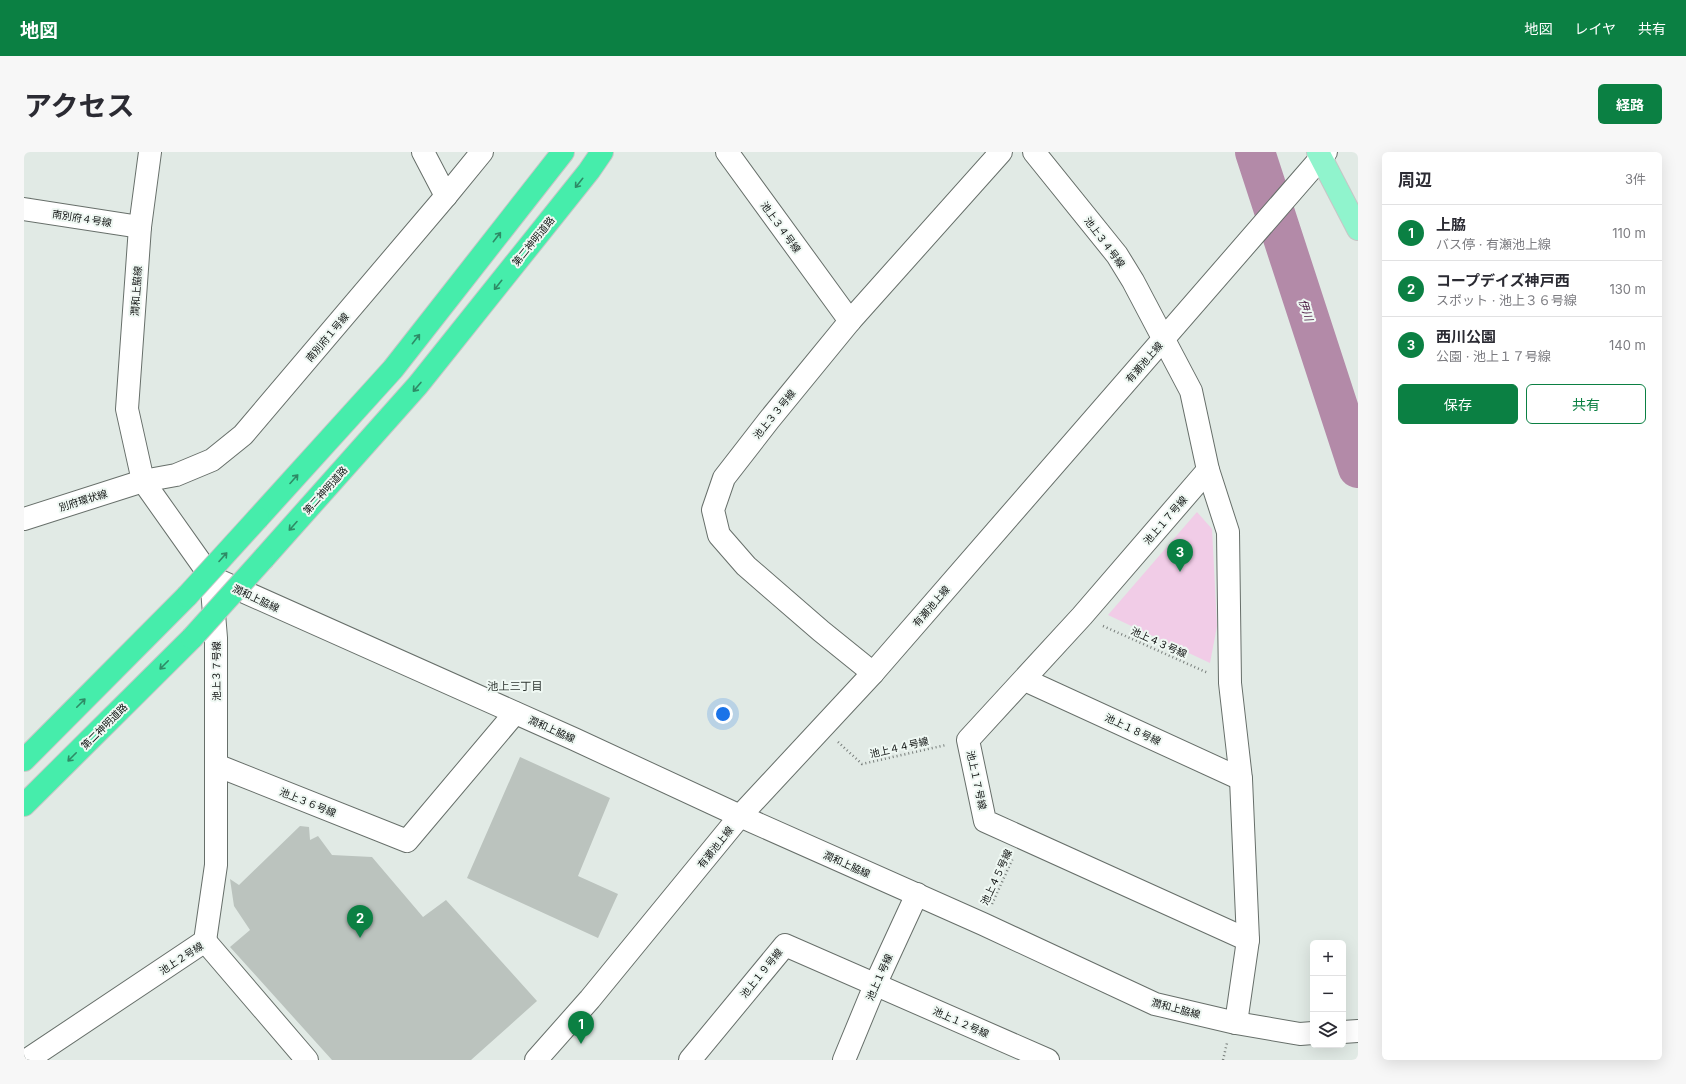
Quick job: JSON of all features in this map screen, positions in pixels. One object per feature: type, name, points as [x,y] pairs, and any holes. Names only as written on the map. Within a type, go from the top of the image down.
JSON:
[{"type":"highway","points":[[24,760],[187,596],[393,369],[563,152]]},
{"type":"highway","name":"第二神明道路","points":[[24,805],[192,638],[418,385],[589,171],[602,152]]},
{"type":"main road","points":[[1322,154],[1358,229]]},
{"type":"street","name":"潤和上脇線","points":[[150,152],[140,227],[127,409],[143,481],[211,577],[515,713],[740,816],[917,894],[1156,1004],[1236,1023],[1307,1034]]},
{"type":"street","points":[[423,152],[446,196]]},
{"type":"street","name":"南別府１号線","points":[[143,481],[176,475],[212,460],[243,435],[482,152]]},
{"type":"street","name":"池上３４号線","points":[[727,152],[850,322]]},
{"type":"street","name":"池上３３号線","points":[[873,673],[821,631],[746,566],[718,535],[713,510],[724,478],[769,420],[850,322],[1002,152]]},
{"type":"street","name":"池上３４号線","points":[[1034,152],[1117,255],[1167,335],[1191,391],[1208,470],[1228,532],[1230,683],[1241,779],[1248,940],[1236,1023]]},
{"type":"street","name":"有瀬池上線","points":[[536,1060],[590,999],[740,816],[873,673],[1306,176],[1322,154]]},
{"type":"street","name":"南別府４号線","points":[[24,209],[140,227]]},
{"type":"street","name":"池上１７号線","points":[[1208,470],[1082,616],[1025,680],[968,740],[985,821],[1248,940]]},
{"type":"street","name":"別府環状線","points":[[24,518],[143,481]]},
{"type":"street","name":"池上３７号線","points":[[211,577],[216,638],[216,765]]},
{"type":"street","name":"池上１８号線","points":[[1025,680],[1241,779]]},
{"type":"street","name":"池上３６号線","points":[[216,765],[407,841],[515,713]]},
{"type":"street","points":[[205,941],[216,865],[216,765]]},
{"type":"street","name":"池上１号線","points":[[844,1060],[875,985],[917,894]]},
{"type":"street","name":"池上２号線","points":[[26,1060],[205,941],[307,1060]]},
{"type":"street","name":"池上１９号線","points":[[690,1060],[785,945],[875,985]]},
{"type":"street","name":"池上１２号線","points":[[875,985],[1048,1060]]},
{"type":"street","points":[[1346,1032],[1358,1031]]},
{"type":"path","name":"池上４３号線","points":[[1082,616],[1230,683]]},
{"type":"path","name":"池上４４号線","points":[[822,728],[862,764],[968,740]]},
{"type":"path","name":"池上４５号線","points":[[983,924],[1022,838]]},
{"type":"shaded area","points":[[1197,512],[1212,529],[1217,626],[1210,663],[1108,615]]},
{"type":"building","points":[[520,757],[610,798],[578,876],[618,894],[598,938],[467,878]]},
{"type":"building","points":[[300,826],[309,827],[310,840],[318,836],[332,855],[372,857],[423,917],[446,900],[537,1001],[471,1060],[332,1060],[230,947],[250,930],[234,906],[230,879],[239,885]]},
{"type":"waterway","name":"伊川","points":[[1255,152],[1358,468]]},
{"type":"place","name":"西川公園","points":[[1180,572]]},
{"type":"place","name":"コープデイズ神戸西","points":[[360,938]]},
{"type":"place","name":"上脇","points":[[581,1044]]},
{"type":"district","name":"池上三丁目","points":[[515,686]]}]
